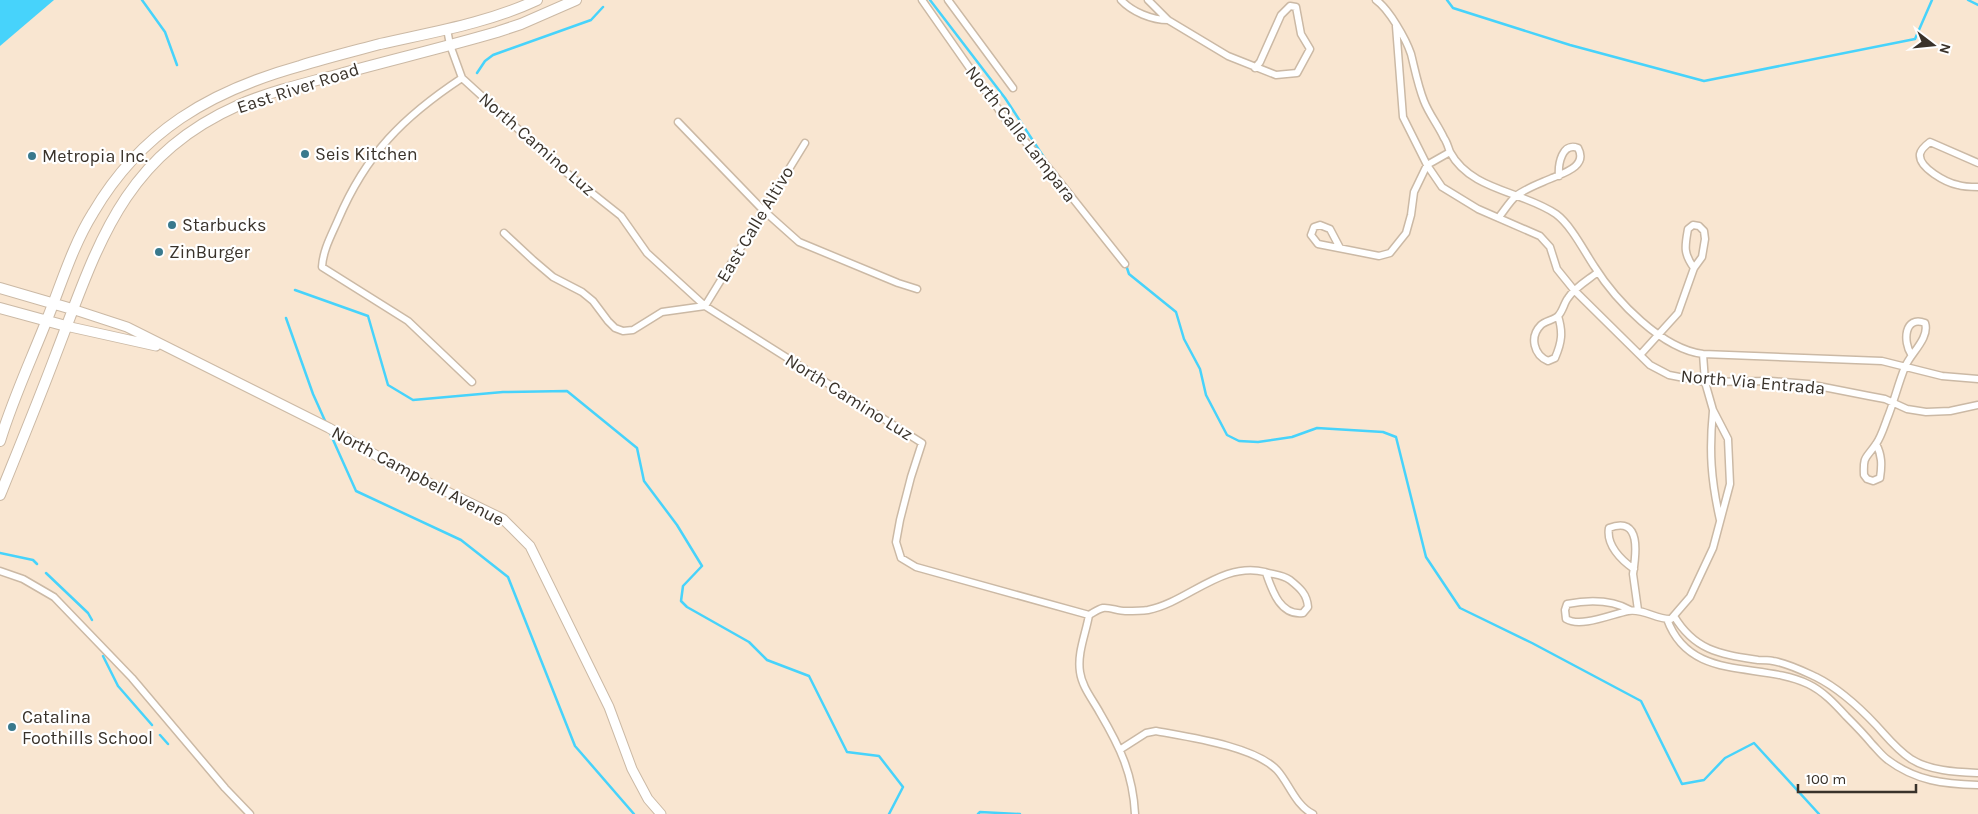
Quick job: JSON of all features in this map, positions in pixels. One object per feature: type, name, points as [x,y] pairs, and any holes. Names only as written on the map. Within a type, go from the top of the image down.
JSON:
[{"type":"main road","name":"East River Road","points":[[0,441],[15,397],[83,231],[108,190],[131,159],[154,137],[176,121],[217,97],[256,79],[379,45],[448,29],[537,0]]},
{"type":"main road","name":"East River Road","points":[[0,495],[90,264],[119,206],[148,168],[169,147],[239,105],[383,62],[521,24],[576,0]]},
{"type":"main road","name":"North Campbell Avenue","points":[[0,288],[127,327],[325,427],[396,467],[504,519],[530,546],[609,707],[632,769],[648,799],[661,814]]},
{"type":"main road","name":"North Campbell Avenue","points":[[0,308],[66,326],[166,348]]},
{"type":"street","name":"North Calle Lampara","points":[[922,0],[1006,120],[1047,166],[1125,264]]},
{"type":"street","name":"North Calle Lampara","points":[[948,0],[1013,88]]},
{"type":"street","points":[[1121,0],[1126,6],[1137,12],[1160,20],[1168,20]]},
{"type":"street","points":[[1148,0],[1168,20],[1228,56],[1276,75],[1296,73],[1310,49],[1301,34],[1296,7],[1301,0]]},
{"type":"street","name":"North Via Entrada","points":[[1376,0],[1382,4],[1410,52],[1425,103],[1450,152],[1461,167],[1490,186],[1557,215],[1573,234],[1598,272],[1636,317],[1672,345],[1690,352],[1703,354],[1882,361],[1942,376],[1978,379]]},
{"type":"street","points":[[1255,68],[1260,62],[1281,15],[1290,6],[1296,7]]},
{"type":"street","name":"North Via Entrada","points":[[1396,26],[1403,117],[1427,165],[1442,187],[1478,209],[1540,236],[1550,247],[1557,268],[1574,290],[1650,365],[1669,375],[1705,382],[1771,381],[1808,384],[1869,396],[1908,409],[1926,412],[1950,411],[1978,405]]},
{"type":"street","name":"North Camino Luz","points":[[448,29],[450,45],[462,78],[563,170],[621,216],[647,252],[705,306],[922,443],[911,477],[896,542],[901,558],[907,564],[1089,615]]},
{"type":"street","points":[[462,78],[428,100],[383,144],[364,170],[344,207],[323,255],[322,267],[408,321],[472,382]]},
{"type":"street","points":[[678,122],[762,210],[799,242],[889,280],[917,289]]},
{"type":"street","name":"East Calle Altivo","points":[[705,306],[805,142]]},
{"type":"street","points":[[1978,163],[1930,142],[1921,151],[1920,156],[1921,162],[1945,181],[1957,185],[1978,187]]},
{"type":"street","points":[[1499,217],[1516,196],[1559,176],[1575,167],[1579,161],[1580,154],[1578,148],[1574,146],[1567,148],[1564,152],[1558,169],[1559,176]]},
{"type":"street","points":[[1340,248],[1330,229],[1320,225],[1314,227],[1311,235],[1318,244],[1379,256],[1390,253],[1406,233],[1414,192],[1427,165],[1450,152]]},
{"type":"street","points":[[1640,354],[1678,313],[1694,268],[1702,257],[1705,238],[1704,231],[1699,226],[1693,226],[1688,229],[1685,244],[1686,256],[1694,268]]},
{"type":"street","points":[[504,233],[546,271],[582,292],[593,301],[611,324],[623,331],[634,330],[662,312],[705,306]]},
{"type":"street","points":[[1558,316],[1562,329],[1561,343],[1555,358],[1548,361],[1540,358],[1535,348],[1534,339],[1541,325],[1558,316],[1574,290],[1598,272]]},
{"type":"street","points":[[1876,444],[1881,453],[1882,468],[1880,478],[1873,481],[1864,475],[1863,465],[1867,454],[1876,444],[1911,354],[1924,336],[1926,327],[1922,321],[1916,320],[1908,326],[1907,348],[1911,354]]},
{"type":"street","points":[[1630,610],[1621,605],[1605,602],[1577,602],[1567,604],[1565,613],[1566,619],[1571,622],[1600,619],[1630,610],[1638,610],[1671,619],[1690,597],[1713,548],[1730,484],[1728,439],[1713,410],[1705,382],[1703,354]]},
{"type":"street","points":[[1713,410],[1709,443],[1712,486],[1720,520]]},
{"type":"street","points":[[1634,569],[1619,556],[1610,542],[1608,535],[1610,528],[1621,524],[1630,529],[1635,540],[1634,569],[1638,610]]},
{"type":"street","points":[[1134,814],[1132,786],[1121,749],[1083,685],[1080,656],[1089,615],[1104,608],[1125,611],[1148,610],[1180,598],[1201,585],[1244,569],[1281,575],[1304,592],[1308,607],[1302,613],[1297,614],[1285,609],[1270,585],[1266,573]]},
{"type":"street","points":[[0,571],[23,580],[54,597],[132,678],[225,788],[250,814]]},
{"type":"street","points":[[1674,616],[1683,631],[1697,643],[1712,650],[1761,660],[1774,660],[1822,680],[1874,723],[1895,747],[1920,764],[1955,772],[1978,774]]},
{"type":"street","points":[[1667,619],[1675,638],[1690,652],[1708,662],[1734,669],[1784,676],[1810,685],[1833,702],[1886,760],[1918,778],[1953,784],[1978,785]]},
{"type":"street","points":[[1121,749],[1146,733],[1156,731],[1230,746],[1257,757],[1276,768],[1297,800],[1307,811],[1313,814]]},
{"type":"water","points":[[0,0],[54,0],[0,46]]},
{"type":"waterway","points":[[142,0],[165,32],[177,65]]},
{"type":"waterway","points":[[930,0],[1005,98],[1047,162]]},
{"type":"waterway","points":[[1447,0],[1453,8],[1570,45],[1704,81],[1915,39],[1932,0]]},
{"type":"waterway","points":[[1968,0],[1978,5]]},
{"type":"waterway","points":[[477,73],[485,61],[493,55],[591,20],[603,7]]},
{"type":"waterway","points":[[1126,265],[1129,274],[1176,312],[1184,339],[1200,369],[1206,395],[1227,435],[1239,441],[1258,442],[1292,437],[1317,428],[1383,432],[1396,437],[1426,557],[1460,608],[1532,643],[1641,701],[1682,784],[1704,780],[1725,758],[1754,743],[1819,814]]},
{"type":"waterway","points":[[295,290],[368,316],[388,385],[413,400],[503,392],[567,391],[637,448],[644,481],[677,525],[702,566],[683,586],[681,601],[687,607],[749,642],[767,660],[809,676],[847,752],[879,756],[903,787],[889,814]]},
{"type":"waterway","points":[[286,318],[313,394],[326,423]]},
{"type":"waterway","points":[[330,433],[356,491],[461,540],[508,577],[575,746],[634,814]]},
{"type":"waterway","points":[[0,553],[33,560],[37,564]]},
{"type":"waterway","points":[[46,573],[88,613],[92,620]]},
{"type":"waterway","points":[[103,656],[118,686],[152,725]]},
{"type":"waterway","points":[[160,735],[168,744]]},
{"type":"waterway","points":[[978,814],[980,812],[1020,814]]},
{"type":"place","name":"Seis Kitchen","points":[[305,154]]},
{"type":"place","name":"Metropia Inc.","points":[[32,156]]},
{"type":"place","name":"Starbucks","points":[[172,225]]},
{"type":"place","name":"ZinBurger","points":[[159,252]]},
{"type":"place","name":"Catalina Foothills School","points":[[12,727]]}]
